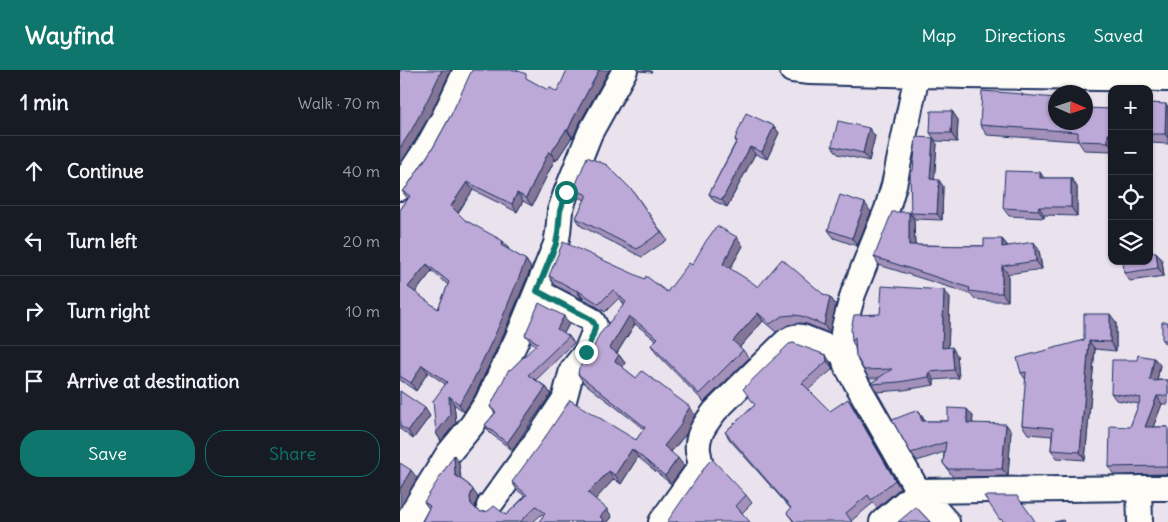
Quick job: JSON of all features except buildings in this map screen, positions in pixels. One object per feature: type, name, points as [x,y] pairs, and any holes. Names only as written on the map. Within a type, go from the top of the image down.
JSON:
[{"type":"street","points":[[400,188],[444,118],[466,70]]},
{"type":"street","points":[[407,522],[448,454],[472,425],[486,402],[517,339],[556,244],[560,211],[566,192],[590,133],[625,70]]},
{"type":"street","points":[[792,70],[810,72],[1168,79]]},
{"type":"street","points":[[904,73],[894,186],[887,209],[853,294],[844,327],[843,353],[846,365],[918,491],[947,522]]},
{"type":"street","points":[[489,506],[564,400],[572,370],[586,352],[593,335],[595,326],[590,319],[537,291]]},
{"type":"street","points":[[662,522],[700,467],[698,449],[701,430],[707,421],[779,348],[790,338],[802,336],[843,353]]},
{"type":"street","points":[[1139,488],[1140,522]]},
{"type":"street","points":[[882,522],[918,491],[1168,488]]},
{"type":"route","points":[[566,192],[560,211],[556,244],[537,291],[593,322],[595,326],[593,335],[586,352]]}]
